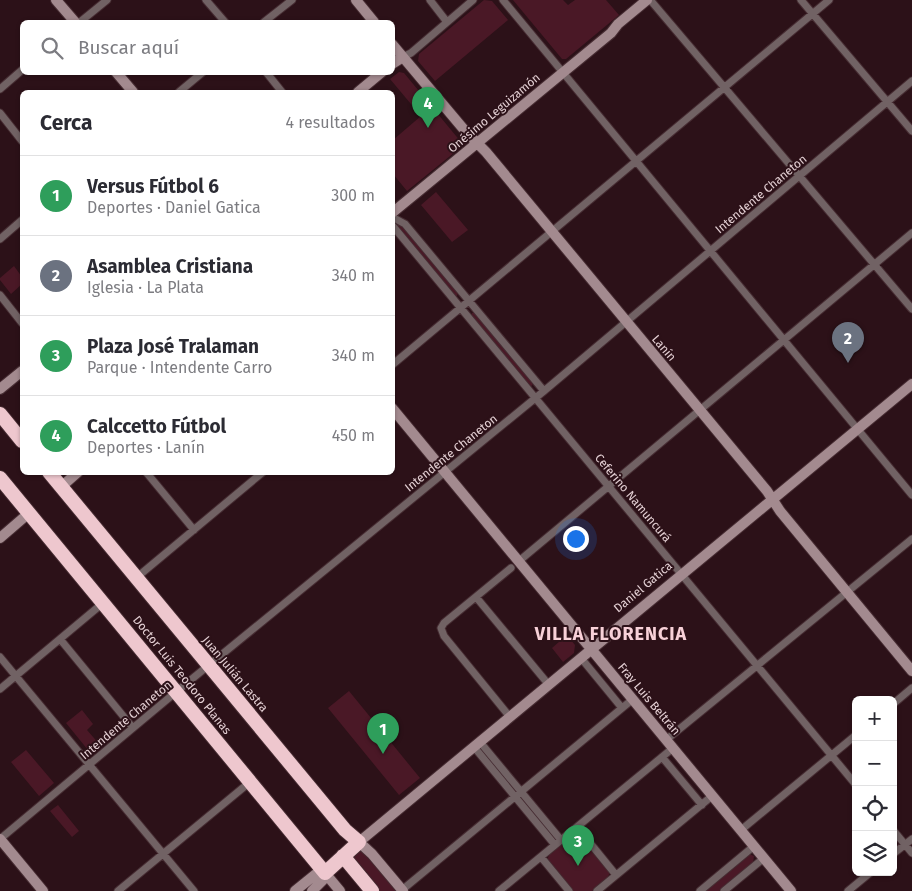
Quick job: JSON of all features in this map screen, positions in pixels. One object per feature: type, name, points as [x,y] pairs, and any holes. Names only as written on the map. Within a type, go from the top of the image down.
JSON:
[{"type":"highway","points":[[0,414],[20,439]]},
{"type":"highway","name":"Juan Julián Lastra","points":[[51,475],[345,830],[359,842]]},
{"type":"highway","name":"Doctor Luis Teodoro Planas","points":[[0,478],[104,602],[325,873]]},
{"type":"highway","name":"Daniel Gatica","points":[[325,873],[359,842]]},
{"type":"highway","points":[[340,859],[361,891]]},
{"type":"highway","points":[[340,859],[372,891]]},
{"type":"street","points":[[56,0],[73,20]]},
{"type":"street","points":[[82,20],[107,0]]},
{"type":"street","points":[[206,0],[223,20]]},
{"type":"street","points":[[267,20],[292,0]]},
{"type":"street","points":[[356,0],[372,20]]},
{"type":"street","points":[[430,0],[448,22]]},
{"type":"street","points":[[395,62],[411,53],[473,0]]},
{"type":"street","points":[[503,0],[912,495]]},
{"type":"street","points":[[801,0],[912,131]]},
{"type":"street","points":[[395,363],[829,0]]},
{"type":"street","points":[[651,1],[912,309]]},
{"type":"street","name":"Onésimo Leguizamón","points":[[395,211],[611,33],[620,23],[651,1]]},
{"type":"street","name":"Lanín","points":[[395,48],[468,134],[478,143],[700,410],[912,670]]},
{"type":"street","points":[[0,88],[20,72]]},
{"type":"street","points":[[118,75],[130,90]]},
{"type":"street","points":[[181,90],[199,75]]},
{"type":"street","points":[[268,75],[280,90]]},
{"type":"street","points":[[360,90],[378,75]]},
{"type":"street","name":"Intendente Chaneton","points":[[0,839],[176,692],[544,392],[912,81]]},
{"type":"street","points":[[0,113],[20,138]]},
{"type":"street","points":[[395,219],[405,224],[544,392]]},
{"type":"street","points":[[0,239],[20,222]]},
{"type":"street","name":"Ceferino Namuncurá","points":[[395,229],[852,780]]},
{"type":"street","points":[[510,717],[442,634],[441,628],[446,621],[912,233]]},
{"type":"street","points":[[0,295],[20,320]]},
{"type":"street","points":[[0,390],[20,373]]},
{"type":"street","name":"Daniel Gatica","points":[[359,842],[912,384]]},
{"type":"street","name":"Fray Luis Beltrán","points":[[395,412],[446,472],[515,564],[592,649],[791,891]]},
{"type":"street","points":[[61,487],[75,475]]},
{"type":"street","points":[[148,475],[194,530]]},
{"type":"street","points":[[136,578],[259,475]]},
{"type":"street","points":[[0,538],[30,513]]},
{"type":"street","points":[[499,891],[662,757],[670,744],[757,666],[912,539]]},
{"type":"street","points":[[476,596],[549,685]]},
{"type":"street","points":[[0,689],[104,602]]},
{"type":"street","points":[[60,639],[133,728]]},
{"type":"street","points":[[0,657],[194,891]]},
{"type":"street","points":[[581,658],[622,708]]},
{"type":"street","points":[[897,701],[912,688]]},
{"type":"street","points":[[403,890],[633,700]]},
{"type":"street","points":[[741,830],[852,738]]},
{"type":"street","points":[[477,744],[521,792],[561,840]]},
{"type":"street","points":[[477,744],[515,797],[555,845]]},
{"type":"street","points":[[662,757],[702,804]]},
{"type":"street","points":[[118,891],[250,782]]},
{"type":"street","points":[[600,890],[712,796]]},
{"type":"street","points":[[577,827],[616,875]]},
{"type":"street","points":[[894,831],[912,853]]},
{"type":"street","points":[[0,839],[43,891]]},
{"type":"street","points":[[897,851],[912,839]]},
{"type":"street","name":"Juan Julián Lastra","points":[[359,842],[403,890]]},
{"type":"street","points":[[700,891],[754,846]]},
{"type":"street","points":[[540,857],[569,891]]},
{"type":"street","points":[[724,891],[764,858]]},
{"type":"street","name":"Daniel Gatica","points":[[295,891],[316,874],[325,873],[322,882],[312,891]]},
{"type":"street","name":"Doctor Luis Teodoro Planas","points":[[325,873],[340,891]]},
{"type":"street","points":[[848,891],[866,876]]},
{"type":"shaded area","points":[[484,0],[492,1],[508,20],[435,81],[418,61],[419,54]]},
{"type":"shaded area","points":[[513,0],[563,0],[568,5],[575,0],[606,0],[619,15],[566,59],[562,59]]},
{"type":"shaded area","points":[[399,72],[404,73],[461,142],[460,148],[407,191],[395,176],[395,138],[421,116],[390,79]]},
{"type":"shaded area","points":[[436,192],[468,230],[452,242],[421,205]]},
{"type":"shaded area","points":[[400,223],[458,292],[457,296],[397,226]]},
{"type":"shaded area","points":[[14,266],[20,274],[20,286],[11,294],[0,278]]},
{"type":"shaded area","points":[[472,313],[476,313],[533,382],[532,386],[529,385],[472,317]]},
{"type":"shaded area","points":[[567,635],[575,645],[574,653],[563,662],[552,648]]},
{"type":"shaded area","points":[[349,691],[420,778],[399,795],[328,708]]},
{"type":"shaded area","points":[[82,710],[93,724],[87,730],[100,745],[93,750],[88,750],[66,723]]},
{"type":"shaded area","points":[[26,750],[54,783],[39,796],[11,762]]},
{"type":"shaded area","points":[[58,805],[79,831],[72,837],[50,811]]},
{"type":"shaded area","points":[[577,834],[610,873],[592,891],[573,891],[547,859],[550,854],[573,835]]},
{"type":"shaded area","points":[[359,851],[365,853],[396,891],[380,891],[354,859],[353,856]]},
{"type":"shaded area","points":[[749,854],[754,856],[753,863],[719,891],[704,891]]},
{"type":"place","name":"Calccetto Fútbol","points":[[428,128]]},
{"type":"place","name":"Asamblea Cristiana","points":[[848,363]]},
{"type":"place","name":"Versus Fútbol 6","points":[[383,754]]},
{"type":"place","name":"Plaza José Tralaman","points":[[578,866]]},
{"type":"district","name":"VILLA FLORENCIA","points":[[611,634]]}]
